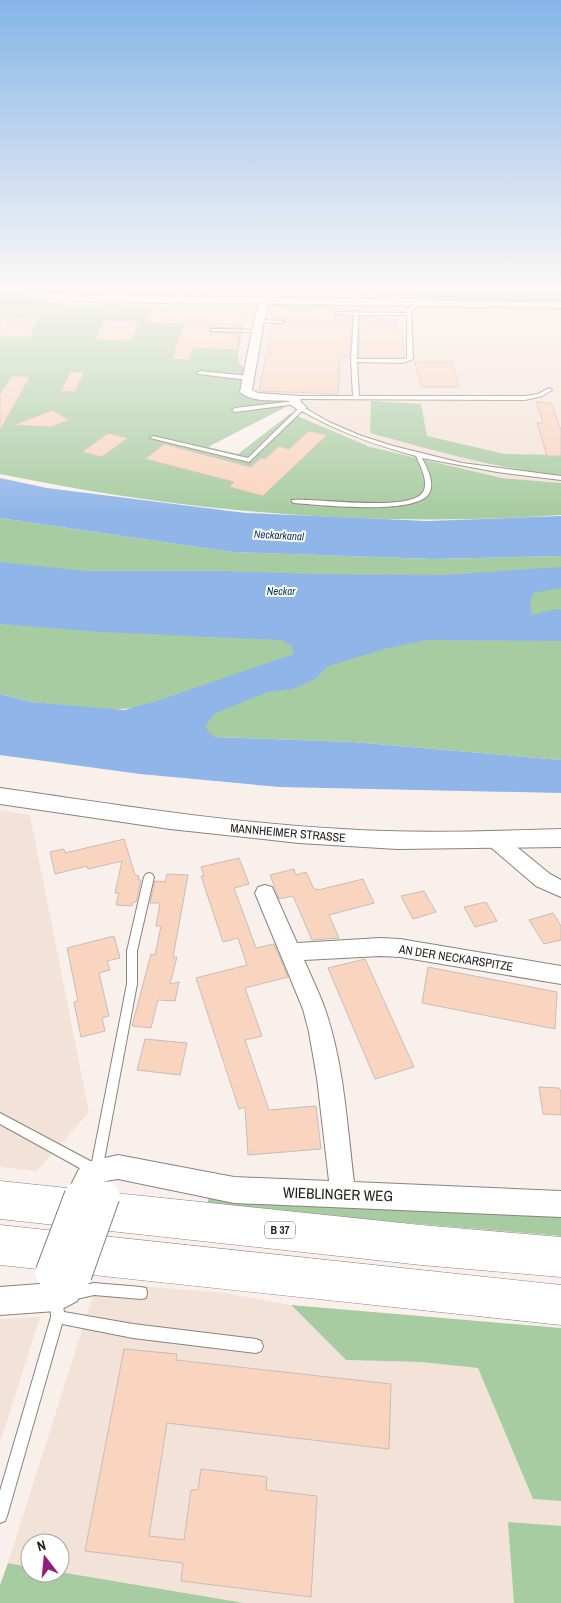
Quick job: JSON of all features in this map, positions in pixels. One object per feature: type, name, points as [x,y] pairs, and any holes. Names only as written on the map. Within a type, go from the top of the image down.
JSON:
[{"type":"highway","name":"B 37","points":[[0,1200],[421,1245],[561,1257]]},
{"type":"highway","points":[[0,1245],[561,1305]]},
{"type":"street","points":[[252,365],[246,392],[248,394],[297,403]]},
{"type":"street","name":"MANNHEIMER STRASSE","points":[[0,796],[268,832],[403,840],[561,838]]},
{"type":"street","points":[[494,839],[543,880],[561,889]]},
{"type":"street","points":[[265,893],[314,1009],[320,1028],[343,1195]]},
{"type":"street","name":"AN DER NECKARSPITZE","points":[[290,952],[380,947],[400,948],[561,975]]},
{"type":"street","points":[[0,1301],[55,1296],[67,1291],[78,1275],[101,1180]]},
{"type":"street","points":[[55,1296],[101,1180]]},
{"type":"street","name":"WIEBLINGER WEG","points":[[101,1180],[234,1190],[561,1204]]},
{"type":"lane","points":[[354,365],[356,398]]},
{"type":"lane","points":[[200,373],[249,378]]},
{"type":"lane","points":[[235,410],[356,398],[525,398],[540,395],[549,390]]},
{"type":"lane","points":[[153,438],[249,460],[297,403]]},
{"type":"lane","points":[[297,403],[316,418],[365,439],[418,454],[508,472],[561,478]]},
{"type":"lane","points":[[294,501],[393,506],[419,500],[426,493],[428,483],[418,454]]},
{"type":"lane","points":[[0,1118],[101,1180],[132,984],[132,950],[149,877]]},
{"type":"lane","points":[[55,1296],[94,1289],[141,1293]]},
{"type":"lane","points":[[55,1296],[133,1331],[256,1346]]},
{"type":"lane","points":[[0,1516],[55,1296]]},
{"type":"shaded area","points":[[240,365],[561,365],[561,483],[502,478],[370,447],[284,408],[285,401],[247,394]]},
{"type":"shaded area","points":[[0,810],[30,815],[89,1112],[37,1171],[0,1167]]},
{"type":"shaded area","points":[[97,1283],[226,1293],[290,1305],[346,1360],[421,1362],[479,1368],[533,1499],[561,1501],[561,1603],[244,1603],[70,1574],[70,1533],[20,1533],[20,1565],[8,1563]]},
{"type":"shaded area","points":[[40,1317],[0,1443],[0,1319]]},
{"type":"green space","points":[[0,365],[241,365],[247,370],[244,392],[285,401],[284,408],[208,447],[238,454],[291,413],[370,447],[502,478],[561,483],[561,515],[490,519],[420,519],[349,518],[279,514],[139,498],[0,474]]},
{"type":"green space","points":[[371,401],[421,404],[427,436],[505,454],[561,455],[561,475],[489,464],[370,433]]},
{"type":"green space","points":[[0,518],[232,552],[432,559],[561,556],[561,760],[353,742],[214,737],[131,708],[93,709],[32,702],[0,694]]},
{"type":"green space","points":[[209,1195],[561,1216],[561,1236],[207,1206]]},
{"type":"green space","points":[[291,1305],[561,1328],[561,1501],[533,1499],[478,1368],[421,1362],[346,1360]]},
{"type":"green space","points":[[508,1522],[561,1526],[561,1603],[514,1603]]},
{"type":"green space","points":[[8,1563],[20,1565],[20,1583],[70,1583],[70,1574],[244,1603],[0,1603],[0,1585]]},
{"type":"water","name":"Neckarkanal","points":[[0,478],[47,488],[246,513],[427,521],[561,516],[561,556],[432,559],[232,552],[0,518]]},
{"type":"water","name":"Neckar","points":[[0,562],[86,571],[217,571],[320,574],[443,575],[561,567],[561,588],[533,593],[530,604],[532,615],[557,609],[561,610],[561,641],[426,640],[385,649],[328,666],[315,679],[293,689],[267,692],[214,714],[205,727],[214,737],[353,742],[561,760],[561,793],[279,787],[140,774],[0,755],[0,694],[32,702],[124,710],[154,702],[294,654],[292,646],[281,640],[100,632],[0,624]]},
{"type":"building","points":[[264,365],[340,365],[338,394],[259,391]]},
{"type":"building","points":[[416,365],[453,365],[459,387],[421,387]]},
{"type":"building","points":[[70,372],[84,372],[75,392],[61,391]]},
{"type":"building","points":[[12,376],[30,377],[0,430],[0,394]]},
{"type":"building","points":[[536,402],[551,403],[561,430],[561,456],[547,456],[537,423],[543,423]]},
{"type":"building","points":[[53,410],[69,420],[52,427],[14,425]]},
{"type":"building","points":[[309,431],[327,435],[263,496],[229,487],[234,482],[145,459],[164,444],[251,467],[261,458],[265,459],[279,446],[289,449]]},
{"type":"building","points":[[108,433],[128,438],[102,457],[82,452]]},
{"type":"building","points":[[124,839],[135,875],[139,876],[138,880],[141,880],[136,902],[133,902],[132,906],[116,905],[119,893],[115,893],[122,861],[88,869],[87,866],[55,874],[50,852],[64,849],[65,853]]},
{"type":"building","points":[[239,858],[249,884],[234,888],[256,948],[274,944],[288,977],[245,988],[262,1036],[245,1040],[269,1110],[316,1106],[321,1149],[248,1155],[245,1107],[239,1109],[196,978],[247,965],[238,938],[223,942],[201,876],[204,876],[201,867]]},
{"type":"building","points":[[294,869],[296,875],[306,872],[314,889],[318,890],[363,879],[374,903],[329,915],[339,938],[312,940],[293,896],[279,899],[270,875]]},
{"type":"building","points":[[167,874],[188,875],[173,957],[177,957],[170,984],[179,982],[175,1001],[158,1000],[151,1028],[132,1026],[151,954],[155,955],[161,926],[156,926],[160,903],[150,903],[155,881],[165,882]]},
{"type":"building","points":[[424,891],[436,912],[413,919],[401,896]]},
{"type":"building","points":[[486,902],[497,921],[475,927],[464,907]]},
{"type":"building","points":[[553,913],[561,926],[561,940],[544,944],[529,920]]},
{"type":"building","points":[[114,936],[120,958],[107,961],[110,970],[99,973],[109,1016],[102,1018],[105,1031],[81,1037],[74,1002],[78,1001],[67,948]]},
{"type":"building","points":[[365,959],[414,1067],[375,1079],[328,968]]},
{"type":"building","points":[[428,967],[557,992],[555,1029],[422,1003]]},
{"type":"building","points":[[145,1039],[187,1043],[180,1075],[137,1070]]},
{"type":"building","points":[[539,1087],[559,1088],[561,1091],[561,1115],[543,1114]]},
{"type":"building","points":[[124,1349],[177,1354],[176,1360],[391,1384],[389,1449],[167,1423],[149,1536],[184,1540],[191,1490],[198,1490],[201,1469],[267,1477],[266,1490],[317,1496],[311,1597],[181,1581],[183,1563],[85,1551]]}]
